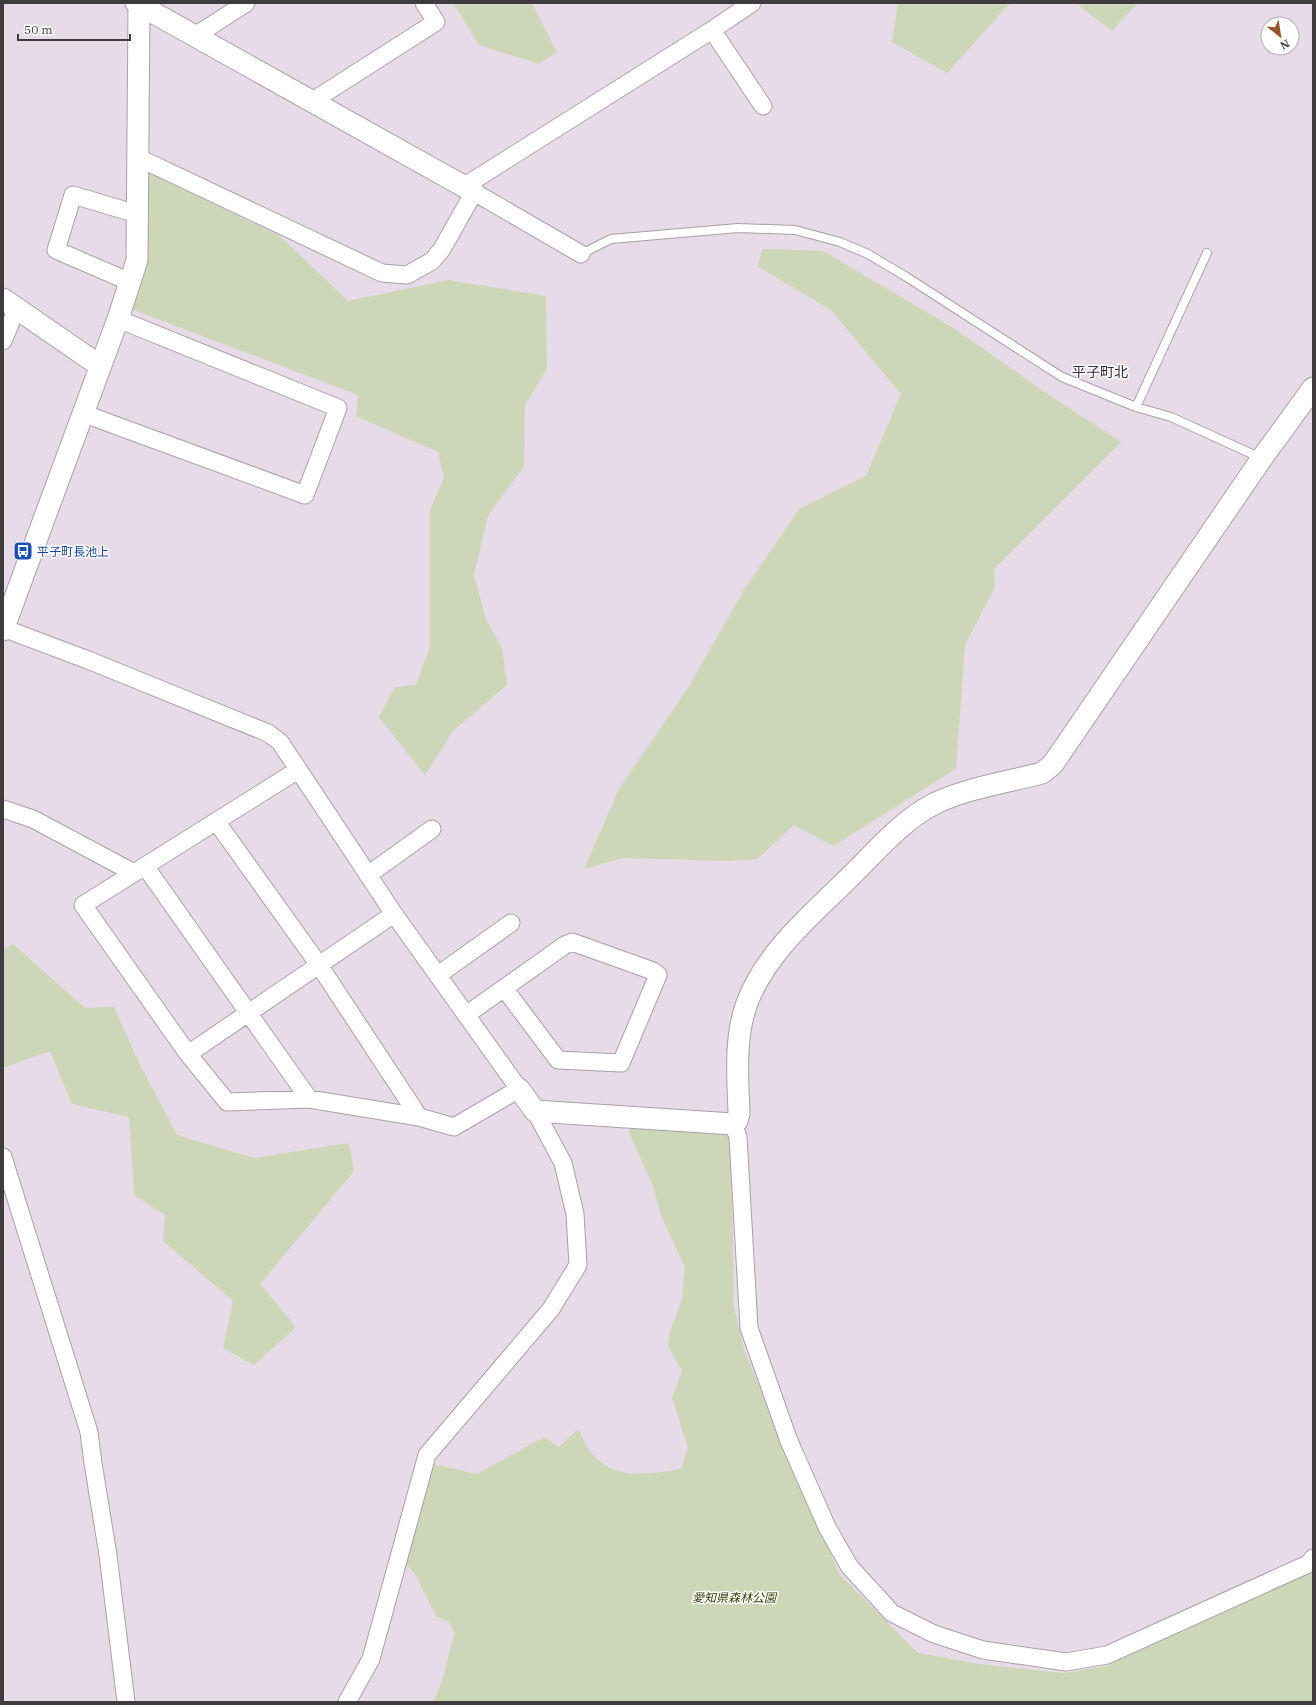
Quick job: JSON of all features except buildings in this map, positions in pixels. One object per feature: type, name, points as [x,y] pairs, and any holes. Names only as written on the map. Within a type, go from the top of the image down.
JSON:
[{"type":"street","points":[[195,36],[246,3]]},
{"type":"street","points":[[311,102],[436,22],[424,3]]},
{"type":"street","points":[[137,157],[382,273],[407,275],[432,261],[442,249],[469,190],[752,3]]},
{"type":"street","points":[[347,1702],[371,1659],[427,1455],[550,1309],[578,1265],[575,1214],[563,1163],[535,1111],[394,914],[280,742],[268,733],[3,628],[118,319],[137,260],[138,4],[581,254]]},
{"type":"street","points":[[712,30],[763,106]]},
{"type":"street","points":[[130,282],[56,250],[73,196],[137,214]]},
{"type":"street","points":[[3,341],[10,303],[100,366]]},
{"type":"street","points":[[82,413],[305,496],[338,408],[118,319]]},
{"type":"street","points":[[535,1111],[733,1124],[737,1121],[739,1114],[738,1051],[746,1004],[767,965],[783,944],[882,844],[900,828],[934,804],[960,794],[1042,773],[1048,769],[1262,458],[1313,388]]},
{"type":"street","points":[[298,770],[83,905],[188,1054],[227,1102],[309,1099],[419,1117],[454,1127],[519,1089]]},
{"type":"street","points":[[3,809],[33,819],[139,869],[248,1014],[309,1099]]},
{"type":"street","points":[[216,821],[319,966],[419,1117]]},
{"type":"street","points":[[368,875],[432,829]]},
{"type":"street","points":[[188,1054],[394,914]]},
{"type":"street","points":[[438,975],[511,924]]},
{"type":"street","points":[[466,1015],[504,988],[572,942],[654,971],[658,975],[621,1063],[558,1060],[504,988]]},
{"type":"street","points":[[733,1124],[738,1137],[749,1328],[789,1441],[828,1527],[849,1566],[892,1613],[934,1634],[983,1650],[1066,1662],[1107,1655],[1308,1564],[1313,1558]]},
{"type":"street","points":[[3,1157],[89,1432],[108,1555],[126,1702]]},
{"type":"lane","points":[[581,254],[611,239],[738,228],[795,230],[840,242],[868,254],[906,276],[1062,377],[1136,407],[1171,417],[1262,458]]},
{"type":"lane","points":[[1136,407],[1207,253]]},
{"type":"green space","points":[[453,3],[532,3],[557,52],[539,64],[479,45]]},
{"type":"green space","points":[[898,3],[1010,3],[947,73],[892,42]]},
{"type":"green space","points":[[1076,3],[1138,3],[1112,31]]},
{"type":"green space","points":[[144,169],[281,237],[348,301],[448,280],[546,296],[547,369],[525,405],[524,466],[488,516],[474,575],[486,620],[502,648],[507,685],[453,731],[425,775],[379,717],[395,687],[416,685],[430,647],[430,510],[444,479],[438,452],[356,416],[358,395],[131,309]]},
{"type":"green space","points":[[763,249],[823,251],[955,329],[1042,390],[1121,442],[994,569],[995,587],[965,645],[956,769],[833,846],[794,825],[757,859],[728,861],[623,858],[584,869],[619,789],[689,686],[744,590],[799,509],[866,476],[901,394],[831,310],[757,266]]},
{"type":"green space","points":[[13,944],[85,1008],[114,1007],[140,1065],[177,1135],[254,1158],[349,1143],[354,1171],[260,1284],[296,1327],[254,1365],[223,1348],[233,1301],[163,1241],[165,1215],[134,1195],[129,1117],[72,1104],[50,1051],[3,1068],[3,949]]},
{"type":"green space","name":"愛知県森林公園","points":[[631,1125],[720,1132],[731,1139],[734,1308],[745,1353],[839,1574],[918,1653],[979,1664],[1064,1673],[1107,1666],[1313,1571],[1313,1702],[433,1702],[443,1677],[449,1651],[455,1634],[449,1622],[436,1616],[416,1576],[404,1561],[433,1464],[477,1474],[544,1437],[559,1447],[578,1429],[590,1451],[599,1461],[609,1468],[632,1474],[656,1473],[681,1469],[688,1448],[672,1398],[682,1371],[668,1346],[670,1332],[682,1299],[685,1267],[661,1216],[653,1186],[629,1133]]},
{"type":"place","name":"平子町長池上","points":[[23,551]]},
{"type":"district","name":"平子町北","points":[[1100,372]]}]
